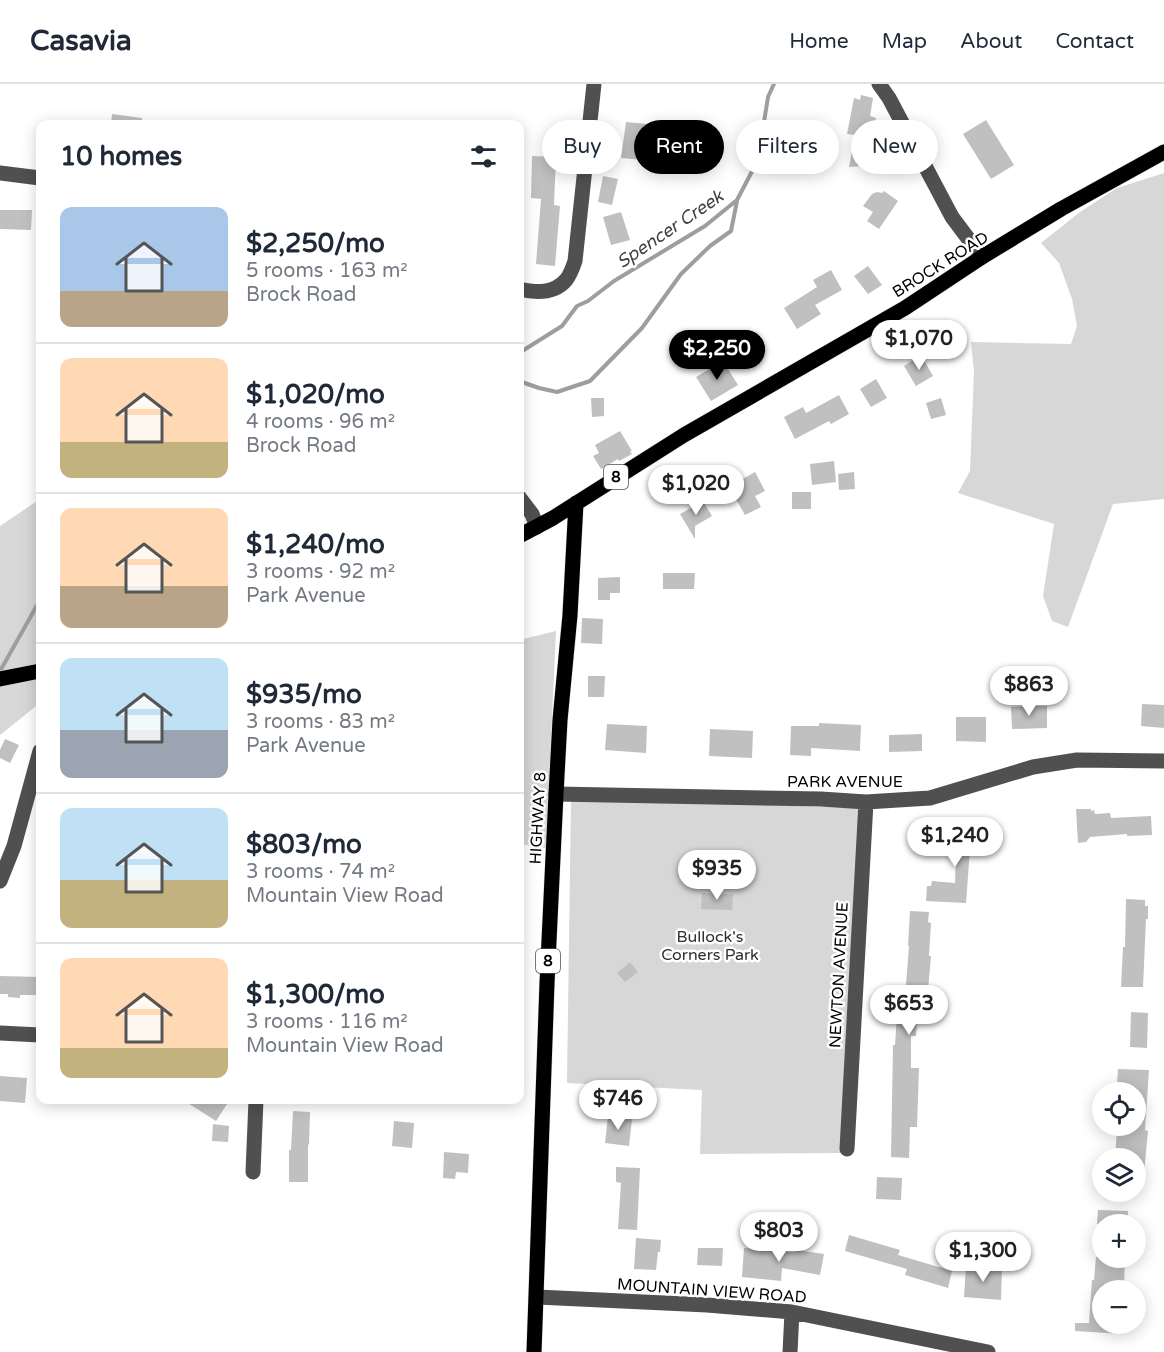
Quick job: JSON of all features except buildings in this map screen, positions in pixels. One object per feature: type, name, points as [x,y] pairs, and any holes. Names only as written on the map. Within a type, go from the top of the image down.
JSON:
[{"type":"main road","name":"BROCK ROAD","points":[[524,534],[684,435],[905,308],[982,257],[1061,209],[1164,152]]},
{"type":"main road","name":"HIGHWAY 8","points":[[534,1352],[547,971],[560,720],[570,615],[576,503]]},
{"type":"main road","points":[[0,679],[35,672]]},
{"type":"street","points":[[524,290],[541,292],[556,288],[568,279],[575,261],[594,84]]},
{"type":"street","points":[[879,84],[889,98],[952,217],[982,257]]},
{"type":"street","points":[[0,173],[36,178]]},
{"type":"street","points":[[524,503],[532,513],[537,527]]},
{"type":"street","name":"PARK AVENUE","points":[[556,794],[866,802],[930,798],[1033,767],[1077,760],[1164,761]]},
{"type":"street","points":[[0,880],[14,846],[36,766]]},
{"type":"street","name":"NEWTON AVENUE","points":[[847,1149],[866,802]]},
{"type":"street","points":[[0,1033],[36,1035]]},
{"type":"street","points":[[253,1172],[256,1104]]},
{"type":"street","name":"MOUNTAIN VIEW ROAD","points":[[537,1297],[707,1305],[792,1312],[988,1352]]},
{"type":"street","points":[[790,1352],[792,1312]]},
{"type":"green space","points":[[1164,173],[1164,499],[1113,504],[1068,627],[1052,621],[1043,596],[1054,524],[958,493],[970,471],[974,372],[971,342],[1071,344],[1077,326],[1072,299],[1059,263],[1041,243],[1080,212],[1117,188]]},
{"type":"green space","points":[[36,502],[36,706],[0,735],[0,526]]},
{"type":"green space","points":[[556,631],[546,848],[524,845],[524,639]]},
{"type":"green space","name":"Bullock's Corners Park","points":[[571,799],[859,808],[840,1153],[700,1154],[702,1090],[567,1083]]},
{"type":"waterway","name":"Spencer Creek","points":[[524,350],[562,326],[577,306],[705,226],[737,200],[758,160],[768,97],[774,84]]},
{"type":"waterway","points":[[524,383],[557,392],[590,381],[642,328],[681,274],[710,246],[731,231],[737,201]]},
{"type":"waterway","name":"Spencer Creek","points":[[0,671],[36,607]]}]
